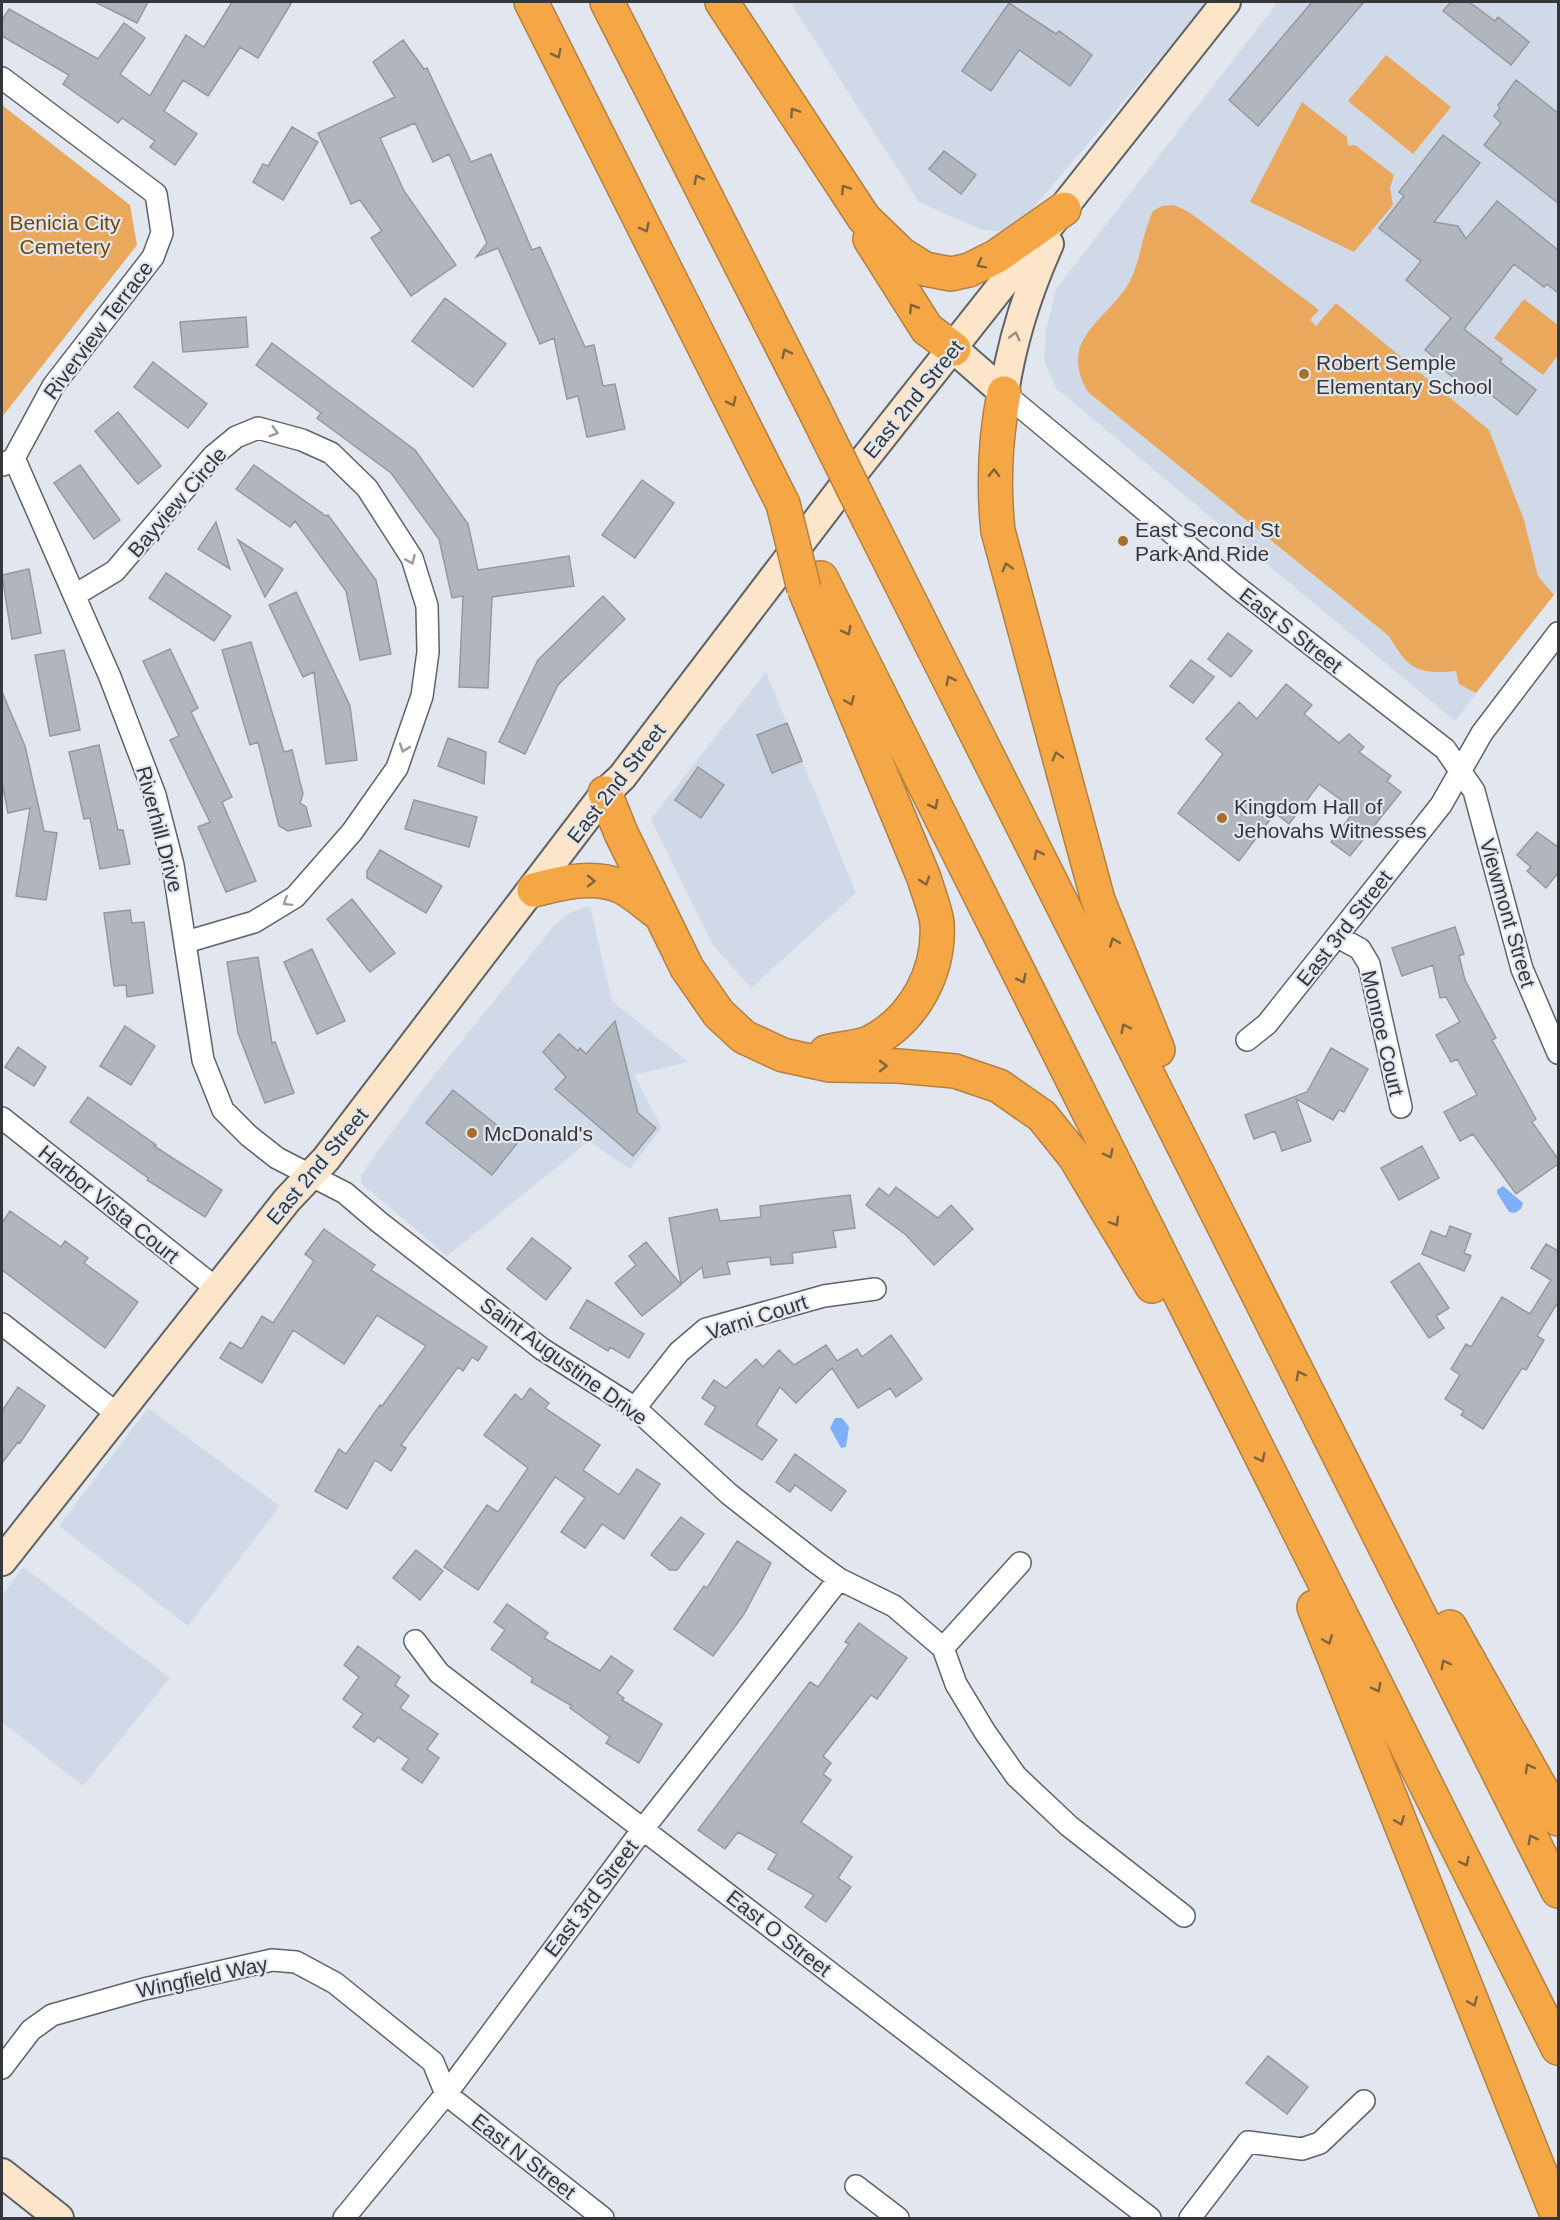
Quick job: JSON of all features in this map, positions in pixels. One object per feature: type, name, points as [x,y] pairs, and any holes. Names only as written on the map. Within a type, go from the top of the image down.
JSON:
[{"type":"highway","points":[[531,2],[783,504],[924,878],[937,921],[936,955],[923,991],[901,1020],[870,1042],[805,1058]]},
{"type":"highway","points":[[607,2],[870,520],[1558,1891]]},
{"type":"highway","points":[[722,2],[864,218],[901,254],[925,269],[951,274],[969,270],[997,256],[1064,209]]},
{"type":"highway","points":[[864,218],[871,241],[927,329],[954,349]]},
{"type":"highway","points":[[1004,393],[997,432],[994,473],[998,531],[1098,900],[1164,1064],[1199,1174]]},
{"type":"highway","points":[[812,584],[1238,1411],[1558,2048]]},
{"type":"highway","points":[[605,792],[621,833],[687,968],[719,1014],[744,1037],[783,1055],[829,1065],[898,1066],[955,1071],[999,1086],[1042,1116],[1075,1157],[1189,1352],[1238,1411]]},
{"type":"highway","points":[[534,890],[562,883],[602,881],[623,888],[661,915]]},
{"type":"highway","points":[[1326,1427],[1399,1535],[1558,1819]]},
{"type":"highway","points":[[1284,1505],[1306,1587],[1558,2217]]},
{"type":"main road","name":"East 2nd Street","points":[[2,1561],[116,1413],[287,1200],[326,1159],[534,890],[605,792],[622,777],[855,471],[954,349],[1226,2]]},
{"type":"main road","points":[[1004,393],[1009,358],[1024,303],[1064,209]]},
{"type":"main road","name":"East S Street","points":[[954,349],[1004,393]]},
{"type":"main road","points":[[2,2173],[59,2218]]},
{"type":"street","name":"Riverview Terrace","points":[[2,78],[156,194],[162,232],[153,256],[53,386],[8,462]]},
{"type":"street","name":"East S Street","points":[[1004,393],[1237,587],[1445,749],[1462,771]]},
{"type":"street","name":"Bayview Circle","points":[[75,595],[115,571],[213,456],[236,437],[258,428],[302,440],[331,453],[367,488],[412,558],[427,606],[428,652],[422,696],[397,768],[352,832],[295,897],[254,922],[186,942]]},
{"type":"street","name":"Riverhill Drive","points":[[8,462],[75,595],[155,795],[173,865],[203,1060],[223,1110],[249,1136],[277,1158],[310,1175]]},
{"type":"street","name":"East 3rd Street","points":[[1247,1040],[1267,1024],[1441,805],[1482,733],[1558,633]]},
{"type":"street","name":"Viewmont Street","points":[[1462,771],[1474,791],[1522,969],[1558,1053]]},
{"type":"street","name":"Monroe Court","points":[[1338,937],[1360,949],[1369,964],[1401,1107]]},
{"type":"street","name":"Harbor Vista Court","points":[[2,1118],[217,1290]]},
{"type":"street","name":"Saint Augustine Drive","points":[[310,1175],[345,1192],[379,1222],[542,1348],[635,1408],[729,1494],[839,1579],[894,1606],[943,1648]]},
{"type":"street","name":"Varni Court","points":[[635,1408],[679,1352],[706,1329],[824,1296],[875,1289]]},
{"type":"street","points":[[2,1324],[116,1413]]},
{"type":"street","points":[[1020,1563],[943,1648],[956,1684],[985,1732],[1016,1776],[1069,1826],[1184,1916]]},
{"type":"street","name":"East 3rd Street","points":[[344,2218],[446,2094],[643,1829],[839,1579]]},
{"type":"street","name":"East O Street","points":[[415,1641],[439,1673],[1150,2218]]},
{"type":"street","name":"Wingfield Way","points":[[2,2068],[31,2030],[52,2015],[144,1989],[272,1960],[296,1962],[335,1983],[433,2062],[446,2094]]},
{"type":"street","name":"East N Street","points":[[446,2094],[603,2218]]},
{"type":"street","points":[[1190,2218],[1248,2142],[1302,2149],[1320,2143],[1364,2101]]},
{"type":"street","points":[[856,2186],[898,2218]]},
{"type":"shaded area","points":[[790,2],[1208,2],[1012,233],[980,229],[919,202]]},
{"type":"shaded area","name":"Robert Semple Elementary School","points":[[1278,2],[1558,2],[1558,589],[1455,721],[1056,388],[1044,360],[1046,330],[1056,289]]},
{"type":"shaded area","points":[[766,672],[856,893],[751,988],[712,944],[651,819]]},
{"type":"shaded area","points":[[590,906],[612,1001],[688,1062],[634,1075],[662,1128],[630,1169],[589,1141],[447,1256],[362,1184],[361,1175],[423,1089],[554,926],[569,913]]},
{"type":"shaded area","points":[[148,1408],[280,1506],[188,1626],[59,1526]]},
{"type":"shaded area","points":[[23,1567],[170,1678],[83,1786],[2,1722],[2,1596]]},
{"type":"green space","points":[[1386,55],[1451,107],[1413,154],[1348,101]]},
{"type":"green space","points":[[1302,102],[1347,137],[1348,146],[1355,145],[1394,175],[1390,188],[1393,205],[1354,252],[1250,202]]},
{"type":"green space","name":"Benicia City Cemetery","points":[[2,105],[130,205],[137,245],[2,417]]},
{"type":"green space","points":[[1174,205],[1189,212],[1319,310],[1310,320],[1316,326],[1336,303],[1489,430],[1524,520],[1538,576],[1554,595],[1476,693],[1459,684],[1456,671],[1432,672],[1409,663],[1389,636],[1088,392],[1080,372],[1078,356],[1082,342],[1123,292],[1132,277],[1153,211],[1162,206]]},
{"type":"green space","points":[[1524,299],[1558,325],[1558,355],[1543,375],[1494,338]]},
{"type":"water","points":[[1503,1186],[1523,1203],[1521,1209],[1515,1213],[1509,1212],[1497,1193],[1497,1190]]},
{"type":"water","points":[[835,1418],[842,1418],[849,1427],[846,1447],[841,1448],[830,1428]]},
{"type":"building","points":[[95,2],[148,2],[137,23]]},
{"type":"building","points":[[232,2],[292,2],[258,58],[240,47],[208,96],[183,80],[164,111],[197,134],[175,165],[150,147],[155,141],[122,118],[118,123],[63,84],[69,75],[2,36],[2,20],[9,9],[98,59],[124,23],[145,38],[120,74],[150,96],[186,35],[204,47]]},
{"type":"building","points":[[1312,2],[1364,2],[1258,126],[1229,100]]},
{"type":"building","points":[[1451,2],[1469,2],[1495,21],[1498,17],[1529,42],[1511,65],[1443,11]]},
{"type":"building","points":[[1009,3],[1056,34],[1059,31],[1092,55],[1070,86],[1019,50],[991,91],[962,71]]},
{"type":"building","points":[[403,40],[424,69],[427,68],[471,162],[491,154],[532,250],[540,247],[585,347],[594,345],[603,386],[615,384],[625,429],[587,437],[578,396],[567,399],[554,338],[540,344],[498,248],[476,257],[487,243],[449,154],[433,162],[415,123],[380,138],[404,191],[456,265],[411,296],[371,238],[382,231],[360,200],[351,204],[318,133],[395,97],[373,62]]},
{"type":"building","points":[[1516,80],[1558,113],[1558,203],[1484,145],[1501,123],[1494,116],[1500,108],[1498,105]]},
{"type":"building","points":[[292,127],[318,142],[283,200],[253,182],[263,164],[268,166]]},
{"type":"building","points":[[1443,135],[1480,163],[1434,222],[1458,226],[1466,239],[1497,201],[1558,250],[1558,293],[1547,284],[1544,287],[1514,264],[1464,329],[1502,359],[1500,362],[1536,390],[1517,415],[1481,387],[1475,395],[1437,364],[1439,361],[1425,350],[1451,318],[1406,280],[1421,261],[1379,228],[1404,196],[1399,192]]},
{"type":"building","points":[[944,151],[976,175],[961,194],[929,169]]},
{"type":"building","points":[[445,298],[506,344],[473,387],[412,341]]},
{"type":"building","points":[[246,317],[248,347],[183,352],[180,322]]},
{"type":"building","points":[[272,343],[415,450],[468,524],[478,570],[569,556],[574,586],[492,597],[488,688],[459,687],[463,596],[452,598],[439,539],[391,473],[317,418],[321,413],[256,365]]},
{"type":"building","points":[[153,362],[207,404],[188,428],[134,387]]},
{"type":"building","points":[[118,412],[161,466],[138,484],[95,431]]},
{"type":"building","points":[[80,465],[120,520],[94,539],[54,483]]},
{"type":"building","points":[[254,465],[326,516],[328,515],[376,580],[391,654],[360,660],[346,591],[295,521],[290,527],[236,489]]},
{"type":"building","points":[[642,480],[674,503],[635,558],[602,535]]},
{"type":"building","points":[[216,522],[230,569],[198,549]]},
{"type":"building","points":[[238,540],[283,569],[265,597]]},
{"type":"building","points":[[29,569],[41,633],[12,639],[2,575]]},
{"type":"building","points":[[166,573],[231,616],[214,641],[149,598]]},
{"type":"building","points":[[296,592],[350,706],[357,760],[326,764],[314,672],[303,677],[269,605]]},
{"type":"building","points":[[603,596],[625,619],[558,685],[525,754],[499,742],[538,660]]},
{"type":"building","points":[[1228,633],[1252,651],[1231,677],[1208,659]]},
{"type":"building","points":[[251,642],[284,752],[292,750],[303,794],[300,803],[306,807],[311,826],[288,831],[279,826],[258,742],[250,745],[222,650]]},
{"type":"building","points":[[170,649],[198,708],[191,712],[232,797],[222,802],[256,881],[226,892],[198,827],[210,822],[170,740],[179,736],[143,661]]},
{"type":"building","points":[[64,650],[80,730],[50,736],[35,655]]},
{"type":"building","points":[[1191,660],[1214,677],[1193,703],[1170,686]]},
{"type":"building","points":[[1286,684],[1312,705],[1304,714],[1339,743],[1349,734],[1364,747],[1359,752],[1391,776],[1387,781],[1401,792],[1350,856],[1331,842],[1355,810],[1319,784],[1289,824],[1275,813],[1239,861],[1178,813],[1223,754],[1206,739],[1239,702],[1257,719]]},
{"type":"building","points":[[2,692],[25,746],[44,831],[57,833],[46,900],[16,896],[30,808],[8,813],[2,783]]},
{"type":"building","points":[[787,723],[802,761],[772,773],[757,735]]},
{"type":"building","points":[[448,738],[486,752],[484,784],[438,766]]},
{"type":"building","points":[[99,745],[118,830],[123,830],[130,864],[100,869],[90,818],[84,819],[69,752]]},
{"type":"building","points":[[698,767],[724,785],[701,818],[675,800]]},
{"type":"building","points":[[414,800],[477,817],[469,847],[405,829]]},
{"type":"building","points":[[1537,832],[1558,847],[1558,873],[1546,888],[1527,871],[1531,867],[1517,855]]},
{"type":"building","points":[[380,850],[442,886],[426,913],[367,878],[367,871]]},
{"type":"building","points":[[352,899],[395,953],[370,972],[327,919]]},
{"type":"building","points":[[130,910],[132,923],[144,922],[153,993],[127,997],[126,985],[114,986],[104,913]]},
{"type":"building","points":[[1455,927],[1464,954],[1459,956],[1465,980],[1496,1038],[1492,1040],[1536,1119],[1532,1122],[1558,1159],[1558,1164],[1516,1194],[1473,1134],[1460,1141],[1444,1112],[1477,1095],[1457,1059],[1451,1062],[1436,1035],[1460,1022],[1446,997],[1440,998],[1433,965],[1402,976],[1392,948]]},
{"type":"building","points":[[312,949],[345,1021],[317,1034],[284,962]]},
{"type":"building","points":[[258,957],[272,1043],[275,1042],[294,1093],[265,1103],[238,1033],[227,962]]},
{"type":"building","points":[[615,1021],[638,1113],[656,1128],[633,1156],[555,1089],[566,1077],[543,1052],[559,1034],[578,1051],[580,1048],[586,1054]]},
{"type":"building","points":[[125,1026],[155,1046],[131,1085],[100,1066]]},
{"type":"building","points":[[18,1047],[46,1067],[34,1086],[5,1067]]},
{"type":"building","points":[[1331,1048],[1368,1069],[1344,1112],[1339,1110],[1333,1120],[1296,1099],[1311,1141],[1282,1151],[1275,1131],[1254,1139],[1245,1115],[1307,1092]]},
{"type":"building","name":"McDonald's","points":[[453,1090],[518,1142],[492,1175],[426,1123]]},
{"type":"building","points":[[88,1097],[156,1145],[154,1146],[222,1190],[205,1217],[147,1180],[148,1178],[70,1122]]},
{"type":"building","points":[[1422,1146],[1439,1178],[1399,1200],[1381,1168]]},
{"type":"building","points":[[896,1187],[938,1218],[951,1205],[973,1229],[934,1265],[906,1235],[866,1205],[879,1188],[889,1196]]},
{"type":"building","points":[[850,1195],[855,1228],[833,1231],[836,1247],[792,1253],[793,1263],[771,1265],[770,1257],[727,1262],[730,1274],[704,1278],[702,1267],[681,1284],[669,1218],[717,1209],[720,1221],[761,1217],[760,1206]]},
{"type":"building","points":[[10,1211],[61,1247],[65,1241],[88,1258],[84,1263],[138,1302],[105,1348],[2,1270],[2,1223]]},
{"type":"building","points":[[1450,1226],[1471,1234],[1464,1253],[1471,1256],[1464,1271],[1422,1254],[1431,1231],[1446,1237]]},
{"type":"building","points":[[324,1229],[375,1265],[371,1270],[487,1347],[478,1361],[472,1357],[463,1371],[458,1367],[401,1445],[406,1448],[391,1471],[375,1460],[347,1509],[315,1491],[339,1449],[346,1454],[380,1405],[382,1406],[426,1346],[377,1315],[344,1364],[293,1330],[262,1383],[220,1358],[230,1342],[242,1349],[262,1316],[273,1323],[314,1261],[305,1254]]},
{"type":"building","points":[[532,1238],[571,1268],[546,1300],[507,1269]]},
{"type":"building","points":[[646,1242],[681,1285],[642,1316],[615,1283],[636,1265],[629,1256]]},
{"type":"building","points":[[1546,1244],[1558,1251],[1558,1302],[1537,1336],[1544,1340],[1526,1370],[1522,1368],[1483,1429],[1461,1415],[1464,1411],[1445,1399],[1460,1375],[1451,1369],[1466,1344],[1471,1347],[1502,1297],[1530,1314],[1551,1280],[1531,1268]]},
{"type":"building","points":[[1419,1263],[1449,1308],[1436,1316],[1444,1328],[1429,1338],[1391,1282]]},
{"type":"building","points":[[587,1300],[644,1334],[629,1358],[610,1347],[608,1351],[570,1328]]},
{"type":"building","points":[[891,1335],[922,1379],[896,1397],[890,1388],[858,1408],[832,1368],[796,1403],[780,1387],[756,1425],[777,1440],[762,1460],[705,1424],[716,1407],[702,1398],[714,1380],[726,1388],[756,1359],[763,1367],[779,1350],[794,1365],[826,1345],[837,1361],[857,1349],[862,1357]]},
{"type":"building","points":[[18,1387],[45,1406],[20,1443],[18,1442],[2,1463],[2,1411]]},
{"type":"building","points":[[530,1388],[549,1403],[545,1408],[600,1445],[583,1470],[619,1495],[637,1469],[660,1484],[624,1539],[602,1524],[585,1548],[561,1532],[585,1498],[555,1477],[478,1590],[444,1567],[487,1505],[498,1512],[528,1468],[484,1435],[515,1394],[522,1400]]},
{"type":"building","points":[[795,1454],[846,1491],[831,1511],[795,1485],[790,1492],[776,1482]]},
{"type":"building","points":[[681,1517],[704,1534],[677,1570],[670,1570],[651,1555]]},
{"type":"building","points":[[737,1541],[771,1563],[744,1614],[713,1656],[674,1629],[704,1586],[707,1588]]},
{"type":"building","points":[[416,1550],[443,1571],[420,1600],[393,1578]]},
{"type":"building","points":[[507,1604],[548,1633],[544,1638],[600,1671],[611,1656],[633,1671],[617,1693],[624,1698],[622,1700],[662,1724],[639,1763],[606,1743],[610,1737],[570,1708],[572,1706],[531,1682],[533,1678],[491,1649],[505,1630],[494,1622]]},
{"type":"building","points":[[859,1623],[907,1658],[877,1699],[871,1695],[823,1756],[831,1763],[823,1774],[831,1780],[801,1822],[852,1857],[838,1878],[851,1887],[826,1922],[805,1907],[814,1895],[768,1869],[777,1854],[738,1832],[725,1849],[698,1830],[810,1682],[818,1687],[849,1644],[845,1642]]},
{"type":"building","points":[[358,1646],[400,1677],[395,1685],[409,1696],[400,1708],[438,1734],[427,1749],[439,1758],[422,1783],[402,1769],[409,1759],[378,1737],[374,1742],[353,1727],[363,1714],[343,1699],[359,1677],[344,1665]]},
{"type":"building","points":[[1268,2056],[1308,2087],[1287,2114],[1246,2083]]},
{"type":"place","name":"Robert Semple Elementary School","points":[[1304,374]]},
{"type":"place","name":"East Second St Park And Ride","points":[[1123,541]]},
{"type":"place","name":"Kingdom Hall of Jehovahs Witnesses","points":[[1222,818]]},
{"type":"place","name":"McDonald's","points":[[472,1133]]}]
